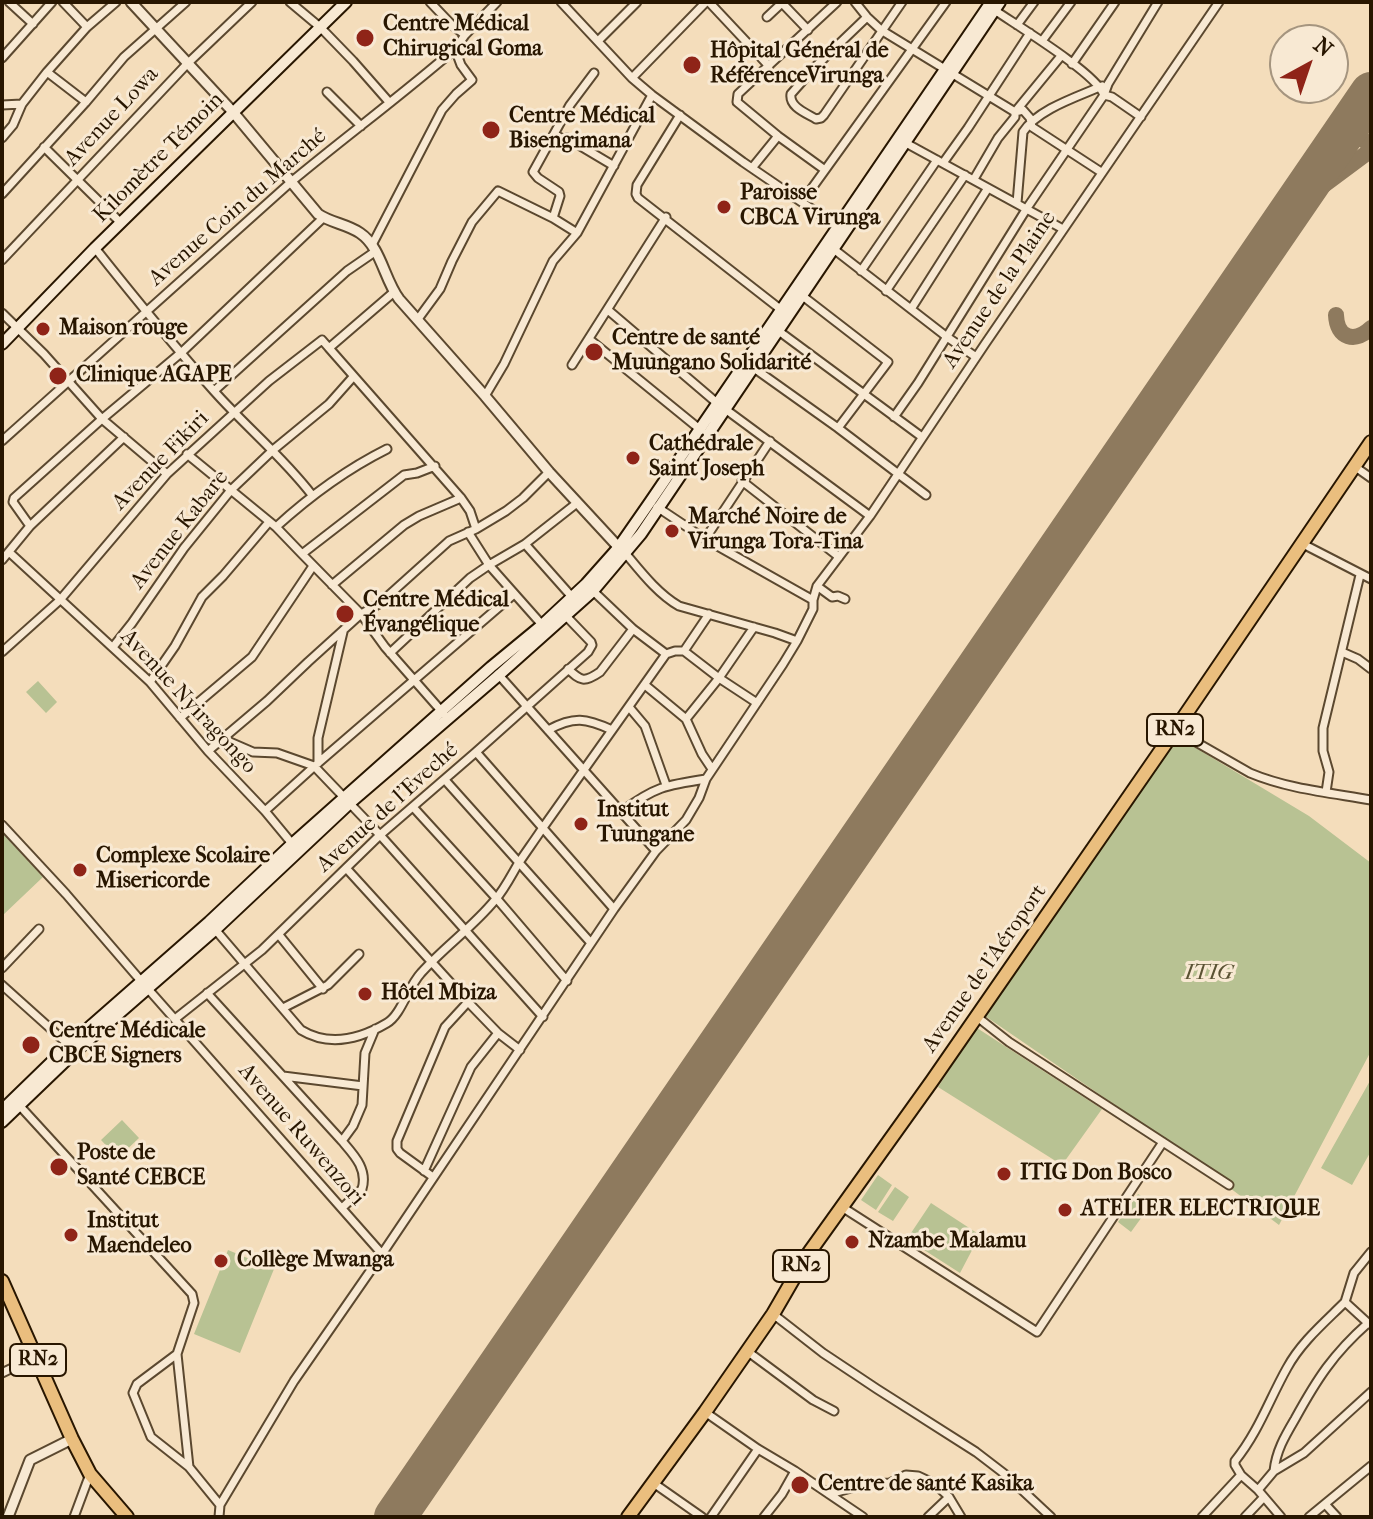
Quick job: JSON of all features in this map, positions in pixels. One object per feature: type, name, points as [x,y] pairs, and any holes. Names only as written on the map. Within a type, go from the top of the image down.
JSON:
[{"type":"highway","name":"Avenue de l'Aéroport","points":[[628,1517],[773,1314],[806,1257],[1175,730],[1371,442]]},
{"type":"highway","name":"RN2","points":[[2,1281],[90,1474],[127,1517]]},
{"type":"main road","name":"Kilomètre Témoin","points":[[2,344],[95,248],[346,2]]},
{"type":"main road","points":[[545,628],[566,616],[622,551],[994,5]]},
{"type":"main road","points":[[2,1110],[212,925],[347,800],[545,628],[572,597],[590,588]]},
{"type":"main road","points":[[2,1122],[72,1048]]},
{"type":"street","points":[[9,2],[33,24]]},
{"type":"street","points":[[2,58],[52,2]]},
{"type":"street","points":[[63,2],[87,27]]},
{"type":"street","points":[[2,138],[13,125],[22,104],[47,72],[87,27],[116,2]]},
{"type":"street","points":[[131,2],[233,112],[323,218],[361,233],[374,248],[394,292],[549,472],[672,602],[797,641]]},
{"type":"street","points":[[2,194],[124,57],[186,2]]},
{"type":"street","name":"Avenue Lowa","points":[[2,260],[187,64],[252,2]]},
{"type":"street","points":[[290,2],[321,28],[389,102]]},
{"type":"street","points":[[430,2],[465,35]]},
{"type":"street","name":"Avenue Coin du Marché","points":[[2,441],[291,182],[455,49],[497,2]]},
{"type":"street","points":[[598,41],[637,2]]},
{"type":"street","points":[[632,78],[708,2],[769,66]]},
{"type":"street","points":[[767,17],[782,2],[808,30]]},
{"type":"street","points":[[825,170],[778,136],[737,102],[737,98],[837,2]]},
{"type":"street","points":[[855,2],[881,30],[989,95],[1015,115],[1023,126],[1028,124]]},
{"type":"street","points":[[867,17],[795,89],[790,99],[793,104],[816,119],[821,118],[902,2]]},
{"type":"street","points":[[802,202],[946,2]]},
{"type":"street","points":[[1017,25],[1034,2]]},
{"type":"street","points":[[1042,41],[1071,2]]},
{"type":"street","points":[[1072,64],[1115,2]]},
{"type":"street","points":[[894,417],[1067,150],[1158,2]]},
{"type":"street","name":"Avenue de la Plaine","points":[[220,1505],[294,1381],[614,909],[656,851],[686,820],[712,769],[797,641],[813,609],[817,586],[870,516],[1219,2]]},
{"type":"street","points":[[564,3],[632,78],[652,95],[842,230]]},
{"type":"street","points":[[994,5],[1141,117]]},
{"type":"street","points":[[861,271],[968,128],[1030,33]]},
{"type":"street","points":[[214,391],[374,248],[442,110],[472,80],[461,65],[455,49]]},
{"type":"street","points":[[974,179],[998,138],[1061,56]]},
{"type":"street","points":[[47,72],[86,102]]},
{"type":"street","points":[[553,218],[559,192],[533,172],[570,105],[594,73]]},
{"type":"street","points":[[1017,203],[1023,132],[1028,124],[1037,116],[1104,89]]},
{"type":"street","points":[[327,92],[361,126]]},
{"type":"street","points":[[485,396],[504,364],[553,261],[577,233],[652,95]]},
{"type":"street","points":[[2,105],[22,104]]},
{"type":"street","points":[[680,115],[635,189],[638,198],[785,313]]},
{"type":"street","points":[[1028,124],[1101,172]]},
{"type":"street","points":[[554,134],[564,140],[567,138],[614,166]]},
{"type":"street","points":[[752,168],[778,136]]},
{"type":"street","points":[[902,141],[1063,229]]},
{"type":"street","points":[[44,147],[121,223]]},
{"type":"street","points":[[886,291],[965,175]]},
{"type":"street","points":[[911,309],[988,188]]},
{"type":"street","points":[[418,319],[440,289],[472,222],[498,191],[577,233]]},
{"type":"street","points":[[572,365],[666,217]]},
{"type":"street","points":[[30,526],[13,502],[14,498],[182,352],[323,218]]},
{"type":"street","points":[[830,246],[976,357]]},
{"type":"street","points":[[95,248],[214,391],[294,472],[312,495]]},
{"type":"street","name":"Avenue Fikiri","points":[[2,652],[60,600],[187,454],[312,346],[322,340],[329,348],[394,292]]},
{"type":"street","points":[[798,293],[886,360],[886,365],[838,428]]},
{"type":"street","points":[[608,310],[721,406],[870,516]]},
{"type":"street","points":[[2,313],[44,354],[102,419],[167,474]]},
{"type":"street","points":[[774,328],[922,437]]},
{"type":"street","points":[[589,339],[703,432]]},
{"type":"street","points":[[329,348],[461,498],[470,511],[472,530],[489,565],[545,628]]},
{"type":"street","points":[[749,365],[926,495]]},
{"type":"street","name":"Avenue Kabare","points":[[113,647],[184,548],[231,490],[329,404],[353,377]]},
{"type":"street","points":[[4,556],[30,526],[124,437]]},
{"type":"street","points":[[705,539],[770,441]]},
{"type":"street","points":[[150,682],[172,651],[202,597],[272,525],[312,495],[387,449]]},
{"type":"street","points":[[187,454],[302,554],[361,614],[390,653],[445,715]]},
{"type":"street","points":[[302,554],[404,475],[435,466]]},
{"type":"street","points":[[1354,466],[1371,478]]},
{"type":"street","points":[[208,751],[361,614],[379,604],[449,541],[515,505],[549,472]]},
{"type":"street","points":[[742,481],[839,557]]},
{"type":"street","points":[[332,585],[404,525],[461,498]]},
{"type":"street","points":[[390,653],[470,578],[525,544],[577,503]]},
{"type":"street","points":[[654,505],[705,539],[813,600]]},
{"type":"street","points":[[1301,543],[1371,579]]},
{"type":"street","points":[[525,544],[572,597]]},
{"type":"street","name":"Avenue Nyiragongo","points":[[4,556],[60,600],[150,682],[295,847]]},
{"type":"street","points":[[180,718],[252,657],[313,566]]},
{"type":"street","points":[[1326,792],[1329,772],[1323,751],[1323,728],[1360,575]]},
{"type":"street","points":[[817,586],[832,597],[845,599]]},
{"type":"street","points":[[590,588],[633,629],[666,654]]},
{"type":"street","points":[[265,811],[514,594]]},
{"type":"street","points":[[684,651],[709,614]]},
{"type":"street","name":"Avenue de l'Eveché","points":[[175,1019],[279,935],[380,835],[588,652],[592,645],[566,616]]},
{"type":"street","points":[[686,719],[754,627]]},
{"type":"street","points":[[568,669],[580,679],[593,677],[633,629]]},
{"type":"street","points":[[316,764],[318,738],[343,631]]},
{"type":"street","points":[[212,925],[301,1030],[333,1041],[375,1029],[396,1015],[414,981],[497,899],[543,828],[666,654],[684,651],[757,703]]},
{"type":"street","points":[[1342,652],[1371,669]]},
{"type":"street","points":[[495,671],[656,851]]},
{"type":"street","points":[[645,685],[686,719],[712,769]]},
{"type":"street","points":[[629,707],[645,726],[666,785]]},
{"type":"street","points":[[548,730],[572,720],[594,722],[612,730]]},
{"type":"street","points":[[1175,730],[1250,773],[1276,782],[1371,800]]},
{"type":"street","points":[[223,739],[253,752],[275,752],[316,764],[543,1017]]},
{"type":"street","points":[[476,752],[614,909]]},
{"type":"street","points":[[621,812],[646,794],[666,785],[706,779]]},
{"type":"street","points":[[445,780],[591,943]]},
{"type":"street","points":[[413,807],[567,981]]},
{"type":"street","name":"Avenue Ruwenzori","points":[[2,825],[382,1254]]},
{"type":"street","points":[[346,868],[468,1002],[498,1033],[520,1050]]},
{"type":"street","points":[[2,968],[39,929]]},
{"type":"street","points":[[279,935],[323,989]]},
{"type":"street","points":[[283,1008],[323,989],[359,954]]},
{"type":"street","points":[[2,985],[72,1048]]},
{"type":"street","points":[[207,993],[359,1163],[364,1180],[362,1189],[342,1208]]},
{"type":"street","points":[[433,1177],[400,1153],[397,1141],[445,1027],[468,1002]]},
{"type":"street","points":[[976,1016],[1009,1042],[1229,1185]]},
{"type":"street","points":[[342,1141],[362,1105],[365,1053],[375,1029]]},
{"type":"street","points":[[424,1171],[471,1067],[498,1033]]},
{"type":"street","points":[[351,1038],[365,1053]]},
{"type":"street","points":[[283,1076],[363,1086]]},
{"type":"street","points":[[19,1105],[192,1294],[194,1303],[177,1354],[189,1467]]},
{"type":"street","points":[[842,1207],[1037,1332],[1163,1142]]},
{"type":"street","points":[[1281,1517],[1241,1475],[1235,1461],[1255,1434],[1297,1352],[1345,1302],[1354,1273],[1371,1252]]},
{"type":"street","points":[[1245,1517],[1274,1471],[1281,1443],[1326,1365],[1347,1342],[1369,1325],[1345,1302]]},
{"type":"street","points":[[773,1314],[823,1353],[976,1452],[1051,1517]]},
{"type":"street","points":[[747,1351],[813,1400],[834,1411]]},
{"type":"street","points":[[177,1354],[137,1384],[133,1393],[151,1437],[189,1467],[220,1505],[219,1517]]},
{"type":"street","points":[[2,1373],[37,1356]]},
{"type":"street","points":[[1274,1471],[1304,1453],[1371,1392]]},
{"type":"street","points":[[705,1412],[829,1494],[842,1509],[863,1517]]},
{"type":"street","points":[[8,1517],[30,1460],[72,1439]]},
{"type":"street","points":[[711,1517],[758,1449]]},
{"type":"street","points":[[1309,1517],[1371,1466]]},
{"type":"street","points":[[764,1517],[795,1471]]},
{"type":"street","points":[[74,1517],[90,1474]]},
{"type":"street","points":[[829,1494],[866,1484],[890,1483],[911,1475],[924,1478],[949,1497],[961,1517]]},
{"type":"street","points":[[1202,1517],[1241,1475]]},
{"type":"street","points":[[652,1482],[702,1517]]},
{"type":"street","points":[[928,1517],[949,1497]]},
{"type":"street","points":[[1325,1504],[1337,1517]]},
{"type":"green space","points":[[38,681],[57,702],[46,713],[26,692]]},
{"type":"green space","name":"ITIG","points":[[1176,736],[1309,816],[1371,863],[1371,1051],[1279,1225],[1169,1142],[985,1016]]},
{"type":"green space","points":[[2,833],[43,877],[2,916]]},
{"type":"green space","points":[[977,1028],[1102,1109],[1062,1165],[938,1087]]},
{"type":"green space","points":[[1371,1079],[1371,1151],[1352,1185],[1321,1168]]},
{"type":"green space","points":[[122,1120],[139,1138],[118,1158],[101,1140]]},
{"type":"green space","points":[[878,1175],[892,1185],[876,1210],[861,1200]]},
{"type":"green space","points":[[895,1187],[909,1197],[893,1221],[878,1212]]},
{"type":"green space","points":[[1138,1194],[1149,1201],[1144,1207],[1147,1210],[1131,1232],[1118,1222]]},
{"type":"green space","points":[[931,1203],[980,1235],[960,1273],[907,1239]]},
{"type":"green space","points":[[228,1250],[274,1269],[240,1353],[194,1334]]},
{"type":"taxiway","points":[[1355,116],[1357,134],[1371,143]]},
{"type":"taxiway","points":[[1288,214],[1371,150]]},
{"type":"taxiway","points":[[1336,315],[1340,329],[1348,336],[1359,336],[1371,328]]},
{"type":"runway","points":[[395,1517],[1371,93]]},
{"type":"place","name":"Centre Médical Chirugical Goma","points":[[365,38]]},
{"type":"place","name":"Hôpital Général de RéférenceVirunga","points":[[692,65]]},
{"type":"place","name":"Centre Médical Bisengimana","points":[[491,130]]},
{"type":"place","name":"Paroisse CBCA Virunga","points":[[724,207]]},
{"type":"place","name":"Maison rouge","points":[[43,329]]},
{"type":"place","name":"Centre de santé Muungano Solidarité","points":[[594,352]]},
{"type":"place","name":"Clinique AGAPE","points":[[58,376]]},
{"type":"place","name":"Cathédrale Saint Joseph","points":[[633,458]]},
{"type":"place","name":"Marché Noire de Virunga Tora-Tina","points":[[672,531]]},
{"type":"place","name":"Centre Médical Évangélique","points":[[345,614]]},
{"type":"place","name":"Institut Tuungane","points":[[581,824]]},
{"type":"place","name":"Complexe Scolaire Misericorde","points":[[80,870]]},
{"type":"place","name":"Hôtel Mbiza","points":[[365,994]]},
{"type":"place","name":"Centre Médicale CBCE Signers","points":[[31,1045]]},
{"type":"place","name":"Poste de Santé CEBCE","points":[[59,1167]]},
{"type":"place","name":"ITIG Don Bosco","points":[[1004,1174]]},
{"type":"place","name":"ATELIER ELECTRIQUE","points":[[1065,1210]]},
{"type":"place","name":"Institut Maendeleo","points":[[71,1235]]},
{"type":"place","name":"Nzambe Malamu","points":[[852,1242]]},
{"type":"place","name":"Collège Mwanga","points":[[221,1261]]},
{"type":"place","name":"Centre de santé Kasika","points":[[800,1485]]}]
